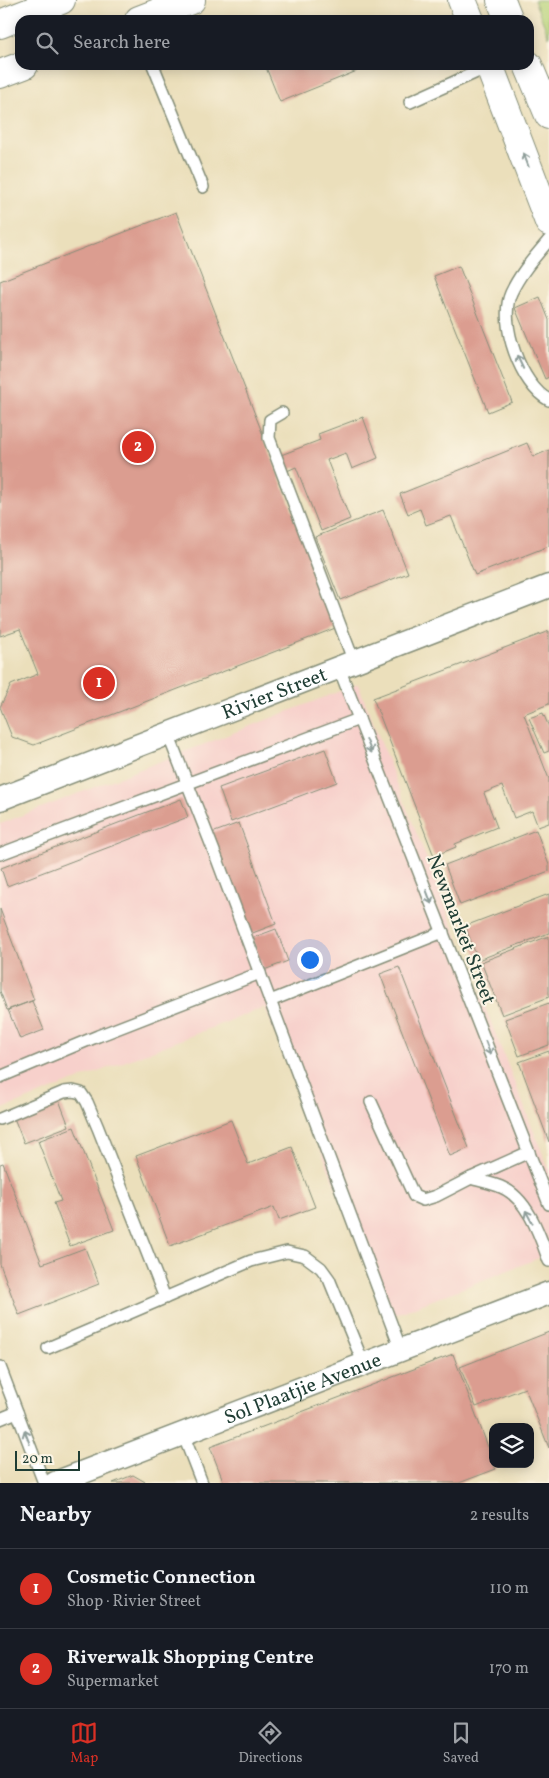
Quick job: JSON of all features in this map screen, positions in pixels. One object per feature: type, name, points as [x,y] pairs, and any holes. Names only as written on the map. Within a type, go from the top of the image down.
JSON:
[{"type":"main road","points":[[23,15],[62,0]]},
{"type":"main road","points":[[152,15],[190,0]]},
{"type":"main road","points":[[462,0],[468,15]]},
{"type":"main road","points":[[500,0],[507,15]]},
{"type":"main road","points":[[0,24],[15,18]]},
{"type":"main road","points":[[0,74],[15,68]]},
{"type":"main road","points":[[492,70],[549,222]]},
{"type":"main road","points":[[530,70],[549,115]]},
{"type":"street","name":"Rivier Street","points":[[0,799],[549,586]]},
{"type":"street","name":"Sol Plaatjie Avenue","points":[[55,1483],[549,1293]]},
{"type":"lane","points":[[155,70],[203,187]]},
{"type":"lane","points":[[410,102],[481,70]]},
{"type":"lane","points":[[549,240],[523,271],[510,295],[506,315],[511,340],[519,363],[530,383],[549,400]]},
{"type":"lane","name":"Newmarket Street","points":[[282,413],[270,420],[269,438],[347,665],[359,719],[549,1204]]},
{"type":"lane","points":[[0,854],[359,719]]},
{"type":"lane","points":[[168,734],[186,784],[196,803],[402,1350]]},
{"type":"lane","points":[[270,1001],[443,932]]},
{"type":"lane","points":[[0,1077],[98,1036],[260,973]]},
{"type":"lane","points":[[0,1119],[64,1092],[73,1091],[81,1093],[98,1128],[165,1298]]},
{"type":"lane","points":[[371,1102],[414,1196],[423,1200],[436,1196],[470,1178],[529,1152]]},
{"type":"lane","points":[[470,1178],[502,1187],[514,1196],[524,1207],[549,1261]]},
{"type":"lane","points":[[48,1348],[252,1261],[287,1252],[304,1256],[321,1268],[329,1279],[364,1365]]},
{"type":"lane","points":[[0,1367],[44,1483]]},
{"type":"lane","points":[[0,1419],[17,1412]]},
{"type":"lane","points":[[184,1434],[202,1483]]},
{"type":"shaded area","points":[[358,684],[549,1170],[549,1254],[387,1318],[265,1007],[0,1110],[0,824]]},
{"type":"green space","points":[[534,0],[549,0],[549,37]]},
{"type":"building","points":[[267,70],[357,70],[357,71],[280,102]]},
{"type":"building","points":[[176,212],[338,627],[34,745],[12,737],[0,707],[11,685],[38,674],[20,629],[0,636],[0,281]]},
{"type":"building","points":[[459,266],[512,402],[488,412],[434,276]]},
{"type":"building","points":[[540,297],[549,320],[549,377],[545,379],[515,308]]},
{"type":"building","points":[[363,417],[378,458],[352,469],[346,453],[327,460],[350,519],[321,531],[296,467],[287,471],[281,455],[320,440],[318,434]]},
{"type":"building","points":[[527,443],[533,457],[549,450],[549,546],[475,575],[451,516],[426,525],[420,509],[408,514],[400,494]]},
{"type":"building","points":[[383,510],[408,573],[340,600],[315,537]]},
{"type":"building","points":[[549,631],[549,704],[524,714],[549,779],[549,823],[538,827],[532,811],[514,818],[502,786],[484,793],[497,827],[455,844],[456,847],[434,856],[373,698]]},
{"type":"building","points":[[543,713],[549,727],[549,751],[544,753],[529,718]]},
{"type":"building","points":[[325,749],[337,782],[231,822],[219,788]]},
{"type":"building","points":[[181,799],[188,817],[7,886],[1,868]]},
{"type":"building","points":[[239,823],[276,924],[250,934],[212,833]]},
{"type":"building","points":[[536,830],[549,865],[549,871],[460,905],[445,865]]},
{"type":"building","points":[[549,894],[549,933],[478,960],[465,926]]},
{"type":"building","points":[[0,909],[34,1000],[7,1010],[0,991]]},
{"type":"building","points":[[276,929],[288,961],[264,970],[252,938]]},
{"type":"building","points":[[549,936],[549,997],[502,1015],[481,962]]},
{"type":"building","points":[[399,967],[469,1148],[450,1156],[380,974]]},
{"type":"building","points":[[32,1001],[44,1030],[20,1039],[8,1010]]},
{"type":"building","points":[[549,1003],[549,1045],[519,1056],[505,1019]]},
{"type":"building","points":[[549,1051],[549,1142],[519,1062]]},
{"type":"building","points":[[59,1100],[69,1126],[24,1143],[14,1118]]},
{"type":"building","points":[[231,1120],[248,1164],[292,1147],[315,1207],[279,1220],[274,1207],[170,1246],[136,1156]]},
{"type":"building","points":[[74,1127],[114,1230],[70,1246],[54,1203],[61,1201],[38,1141]]},
{"type":"building","points":[[3,1163],[42,1264],[85,1248],[99,1284],[19,1315],[0,1264],[0,1164]]},
{"type":"building","points":[[549,1332],[549,1448],[525,1388],[476,1407],[460,1367]]},
{"type":"building","points":[[453,1354],[489,1449],[489,1468],[496,1469],[459,1483],[224,1483],[210,1447]]},
{"type":"building","points":[[133,1475],[147,1483],[113,1483]]},
{"type":"place","name":"Riverwalk Shopping Centre","points":[[138,447]]},
{"type":"place","name":"Cosmetic Connection","points":[[99,683]]}]
